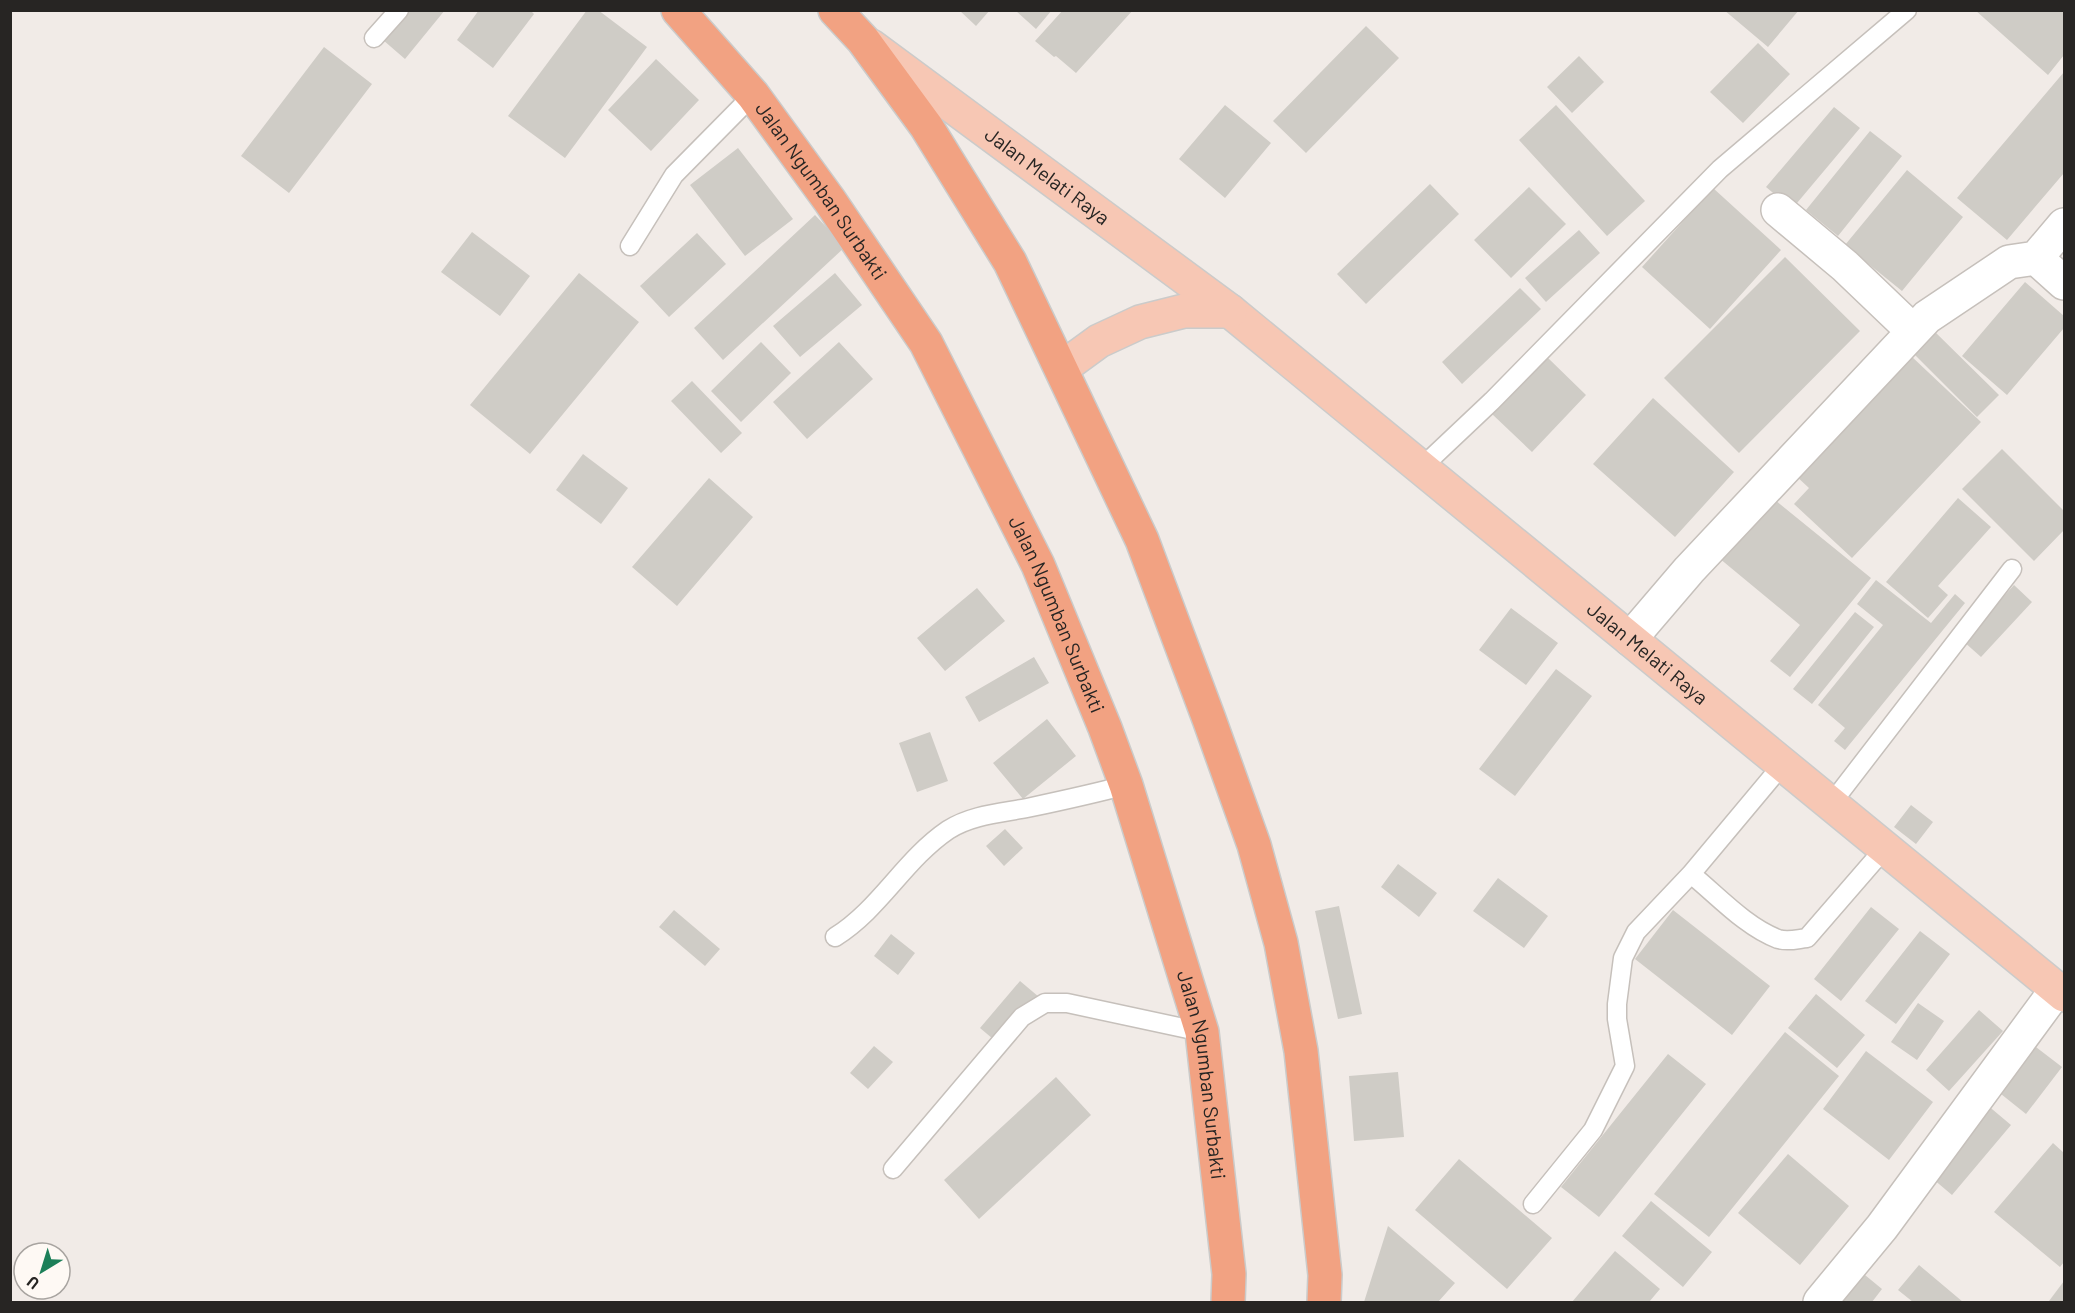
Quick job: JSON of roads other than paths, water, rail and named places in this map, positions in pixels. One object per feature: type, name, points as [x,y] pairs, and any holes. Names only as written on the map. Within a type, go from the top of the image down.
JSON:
[{"type":"highway","name":"Jalan Ngumban Surbakti","points":[[678,10],[753,95],[830,201],[926,343],[1038,565],[1126,785],[1202,1032],[1229,1274],[1228,1302]]},
{"type":"highway","points":[[835,10],[863,40],[926,126],[1010,261],[1142,540],[1254,845],[1281,942],[1301,1051],[1325,1275],[1324,1302]]},
{"type":"main road","name":"Jalan Melati Raya","points":[[863,40],[1230,311],[2061,992]]},
{"type":"main road","points":[[1062,368],[1099,341],[1140,322],[1184,311],[1230,311]]},
{"type":"street","points":[[1778,210],[1845,266],[1913,331]]},
{"type":"street","points":[[1630,639],[1689,570],[1927,317],[2009,262],[2036,258],[2064,225]]},
{"type":"street","points":[[2036,258],[2064,283]]},
{"type":"street","points":[[1820,1302],[1882,1227],[2061,992]]},
{"type":"lane","points":[[374,38],[399,10]]},
{"type":"lane","points":[[1421,468],[1492,401],[1720,170],[1907,10]]},
{"type":"lane","points":[[630,246],[674,175],[753,95]]},
{"type":"lane","points":[[1831,804],[2012,569]]},
{"type":"lane","points":[[1533,1204],[1593,1130],[1625,1066],[1617,1019],[1617,1004],[1623,958],[1636,932],[1691,874],[1783,764]]},
{"type":"lane","points":[[835,937],[862,918],[920,854],[949,830],[987,814],[1089,795],[1126,785]]},
{"type":"lane","points":[[1691,874],[1745,920],[1779,939],[1807,938],[1886,848]]},
{"type":"lane","points":[[893,1169],[1022,1017],[1045,1004],[1067,1003],[1202,1032]]}]
